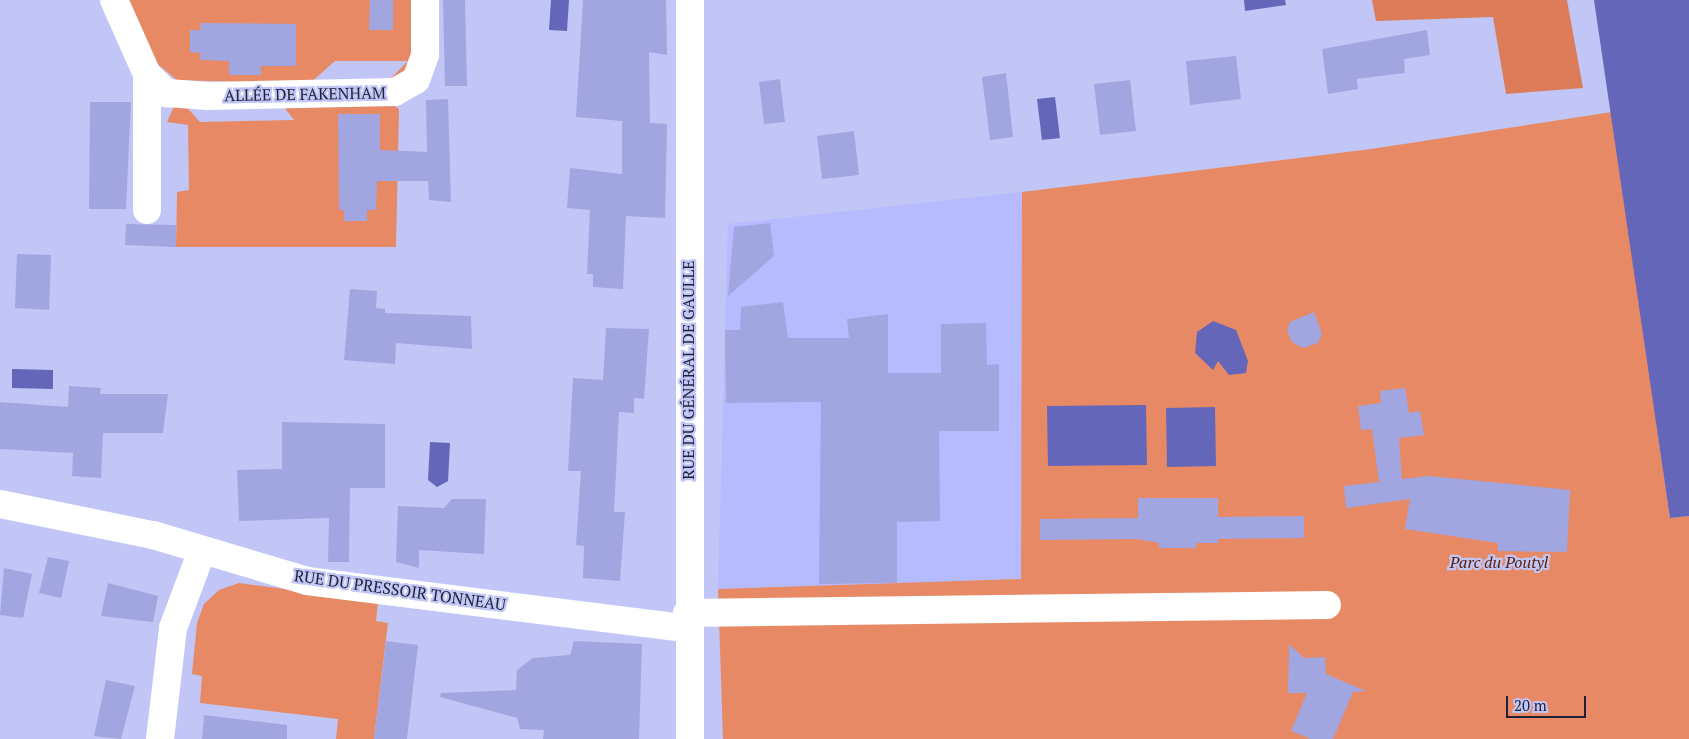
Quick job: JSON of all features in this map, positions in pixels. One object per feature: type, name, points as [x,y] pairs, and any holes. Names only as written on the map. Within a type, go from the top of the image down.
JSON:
[{"type":"street","name":"ALLÉE DE FAKENHAM","points":[[114,0],[147,74],[167,93],[208,96],[395,92],[416,80],[425,55],[425,0]]},
{"type":"street","name":"RUE DU GÉNÉRAL DE GAULLE","points":[[690,0],[687,620],[690,739]]},
{"type":"street","name":"ALLÉE DE FAKENHAM","points":[[147,74],[147,210]]},
{"type":"street","name":"RUE DU PRESSOIR TONNEAU","points":[[0,504],[154,535],[202,553],[306,581],[687,620],[1327,604]]},
{"type":"street","points":[[160,739],[173,628],[202,553]]},
{"type":"shaded area","points":[[551,0],[569,0],[567,31],[549,30]]},
{"type":"shaded area","points":[[1244,0],[1285,0],[1286,5],[1245,11]]},
{"type":"shaded area","points":[[1372,0],[1567,0],[1583,88],[1506,94],[1493,17],[1376,21]]},
{"type":"shaded area","points":[[1594,0],[1689,0],[1689,516],[1670,518]]},
{"type":"shaded area","points":[[1055,97],[1060,138],[1042,140],[1037,99]]},
{"type":"shaded area","points":[[1022,192],[1021,579],[718,589],[728,224]]},
{"type":"shaded area","points":[[1213,321],[1236,330],[1248,361],[1246,373],[1229,375],[1218,361],[1213,370],[1195,353],[1197,332]]},
{"type":"shaded area","points":[[12,369],[53,370],[53,389],[12,388]]},
{"type":"shaded area","points":[[1146,405],[1147,465],[1048,466],[1047,406]]},
{"type":"shaded area","points":[[1215,407],[1216,466],[1167,467],[1166,408]]},
{"type":"shaded area","points":[[430,442],[450,443],[448,481],[437,487],[428,480]]},
{"type":"green space","points":[[126,0],[414,0],[415,64],[402,79],[386,83],[408,61],[335,61],[309,84],[177,80],[155,62]]},
{"type":"green space","points":[[277,98],[390,103],[399,109],[396,247],[176,247],[177,192],[189,190],[188,125],[167,122],[175,104],[181,101],[200,122],[294,120]]},
{"type":"green space","name":"Parc du Poutyl","points":[[1612,112],[1670,518],[1689,516],[1689,739],[723,739],[718,589],[1021,579],[1022,192],[1371,149]]},
{"type":"green space","points":[[239,583],[378,601],[376,621],[388,623],[374,739],[336,739],[338,719],[200,703],[202,676],[192,674],[197,623],[204,604],[219,590]]},
{"type":"building","points":[[370,0],[393,0],[393,30],[369,30]]},
{"type":"building","points":[[443,0],[465,0],[467,86],[445,86]]},
{"type":"building","points":[[583,0],[666,0],[667,55],[649,52],[650,123],[667,124],[665,218],[626,216],[623,289],[593,287],[593,274],[587,274],[590,210],[567,208],[570,168],[622,174],[622,121],[576,117]]},
{"type":"building","points":[[201,23],[296,24],[296,66],[261,66],[261,75],[229,75],[229,61],[200,60],[201,53],[190,52],[190,30],[200,30]]},
{"type":"building","points":[[1427,30],[1430,55],[1404,59],[1405,73],[1357,79],[1358,89],[1328,94],[1322,49]]},
{"type":"building","points":[[1236,56],[1241,99],[1190,105],[1186,61]]},
{"type":"building","points":[[1006,73],[1013,137],[990,140],[982,77]]},
{"type":"building","points":[[780,79],[785,122],[764,124],[759,82]]},
{"type":"building","points":[[1130,80],[1136,131],[1100,135],[1094,84]]},
{"type":"building","points":[[448,99],[451,202],[429,200],[428,181],[377,181],[376,210],[367,210],[367,221],[344,221],[344,210],[339,210],[338,114],[380,114],[380,150],[427,152],[426,100]]},
{"type":"building","points":[[90,102],[131,102],[126,209],[89,209]]},
{"type":"building","points":[[854,131],[859,175],[822,179],[817,136]]},
{"type":"building","points":[[770,223],[774,256],[728,296],[734,227]]},
{"type":"building","points":[[126,224],[176,225],[176,247],[125,245]]},
{"type":"building","points":[[17,254],[51,255],[49,310],[15,308]]},
{"type":"building","points":[[350,289],[377,291],[376,308],[385,309],[385,313],[471,316],[472,349],[396,343],[395,364],[344,360]]},
{"type":"building","points":[[783,302],[788,338],[849,338],[847,319],[888,314],[888,373],[941,373],[941,324],[986,323],[987,365],[999,364],[999,431],[939,431],[940,521],[897,522],[897,583],[819,584],[821,402],[726,403],[725,330],[740,330],[741,307]]},
{"type":"building","points":[[1314,312],[1322,334],[1318,343],[1303,348],[1292,342],[1287,331],[1290,322]]},
{"type":"building","points":[[606,328],[649,329],[644,399],[634,398],[634,413],[619,412],[614,512],[625,512],[620,581],[583,578],[584,546],[576,545],[581,471],[568,471],[573,378],[603,380]]},
{"type":"building","points":[[69,386],[101,388],[100,394],[168,394],[163,433],[103,433],[101,478],[72,476],[73,453],[0,449],[0,402],[68,407]]},
{"type":"building","points":[[1405,388],[1409,413],[1420,411],[1424,435],[1399,438],[1402,479],[1430,476],[1570,490],[1567,552],[1498,551],[1498,543],[1405,529],[1410,499],[1346,508],[1344,486],[1379,482],[1372,429],[1361,430],[1358,406],[1381,403],[1380,391]]},
{"type":"building","points":[[282,422],[385,424],[385,488],[350,488],[349,562],[328,562],[329,518],[239,521],[237,470],[282,469]]},
{"type":"building","points":[[1138,498],[1218,498],[1218,517],[1304,516],[1304,538],[1218,539],[1218,543],[1196,543],[1196,548],[1159,548],[1159,543],[1137,539],[1040,540],[1040,519],[1138,518]]},
{"type":"building","points":[[452,499],[486,499],[484,554],[419,550],[419,568],[396,562],[398,506],[444,508]]},
{"type":"building","points":[[48,557],[69,561],[61,598],[39,593]]},
{"type":"building","points":[[4,568],[32,574],[23,618],[0,615]]},
{"type":"building","points":[[108,583],[158,596],[153,622],[101,616]]},
{"type":"building","points":[[386,641],[418,645],[407,739],[374,739]]},
{"type":"building","points":[[574,641],[642,644],[639,739],[543,739],[544,730],[520,729],[517,718],[440,697],[441,693],[516,690],[517,670],[533,658],[570,655]]},
{"type":"building","points":[[1289,644],[1304,658],[1325,657],[1326,674],[1366,691],[1353,692],[1333,739],[1311,739],[1291,731],[1307,693],[1288,693]]},
{"type":"building","points":[[106,680],[135,686],[121,739],[94,736]]},
{"type":"building","points":[[204,715],[287,725],[287,739],[202,739]]}]
